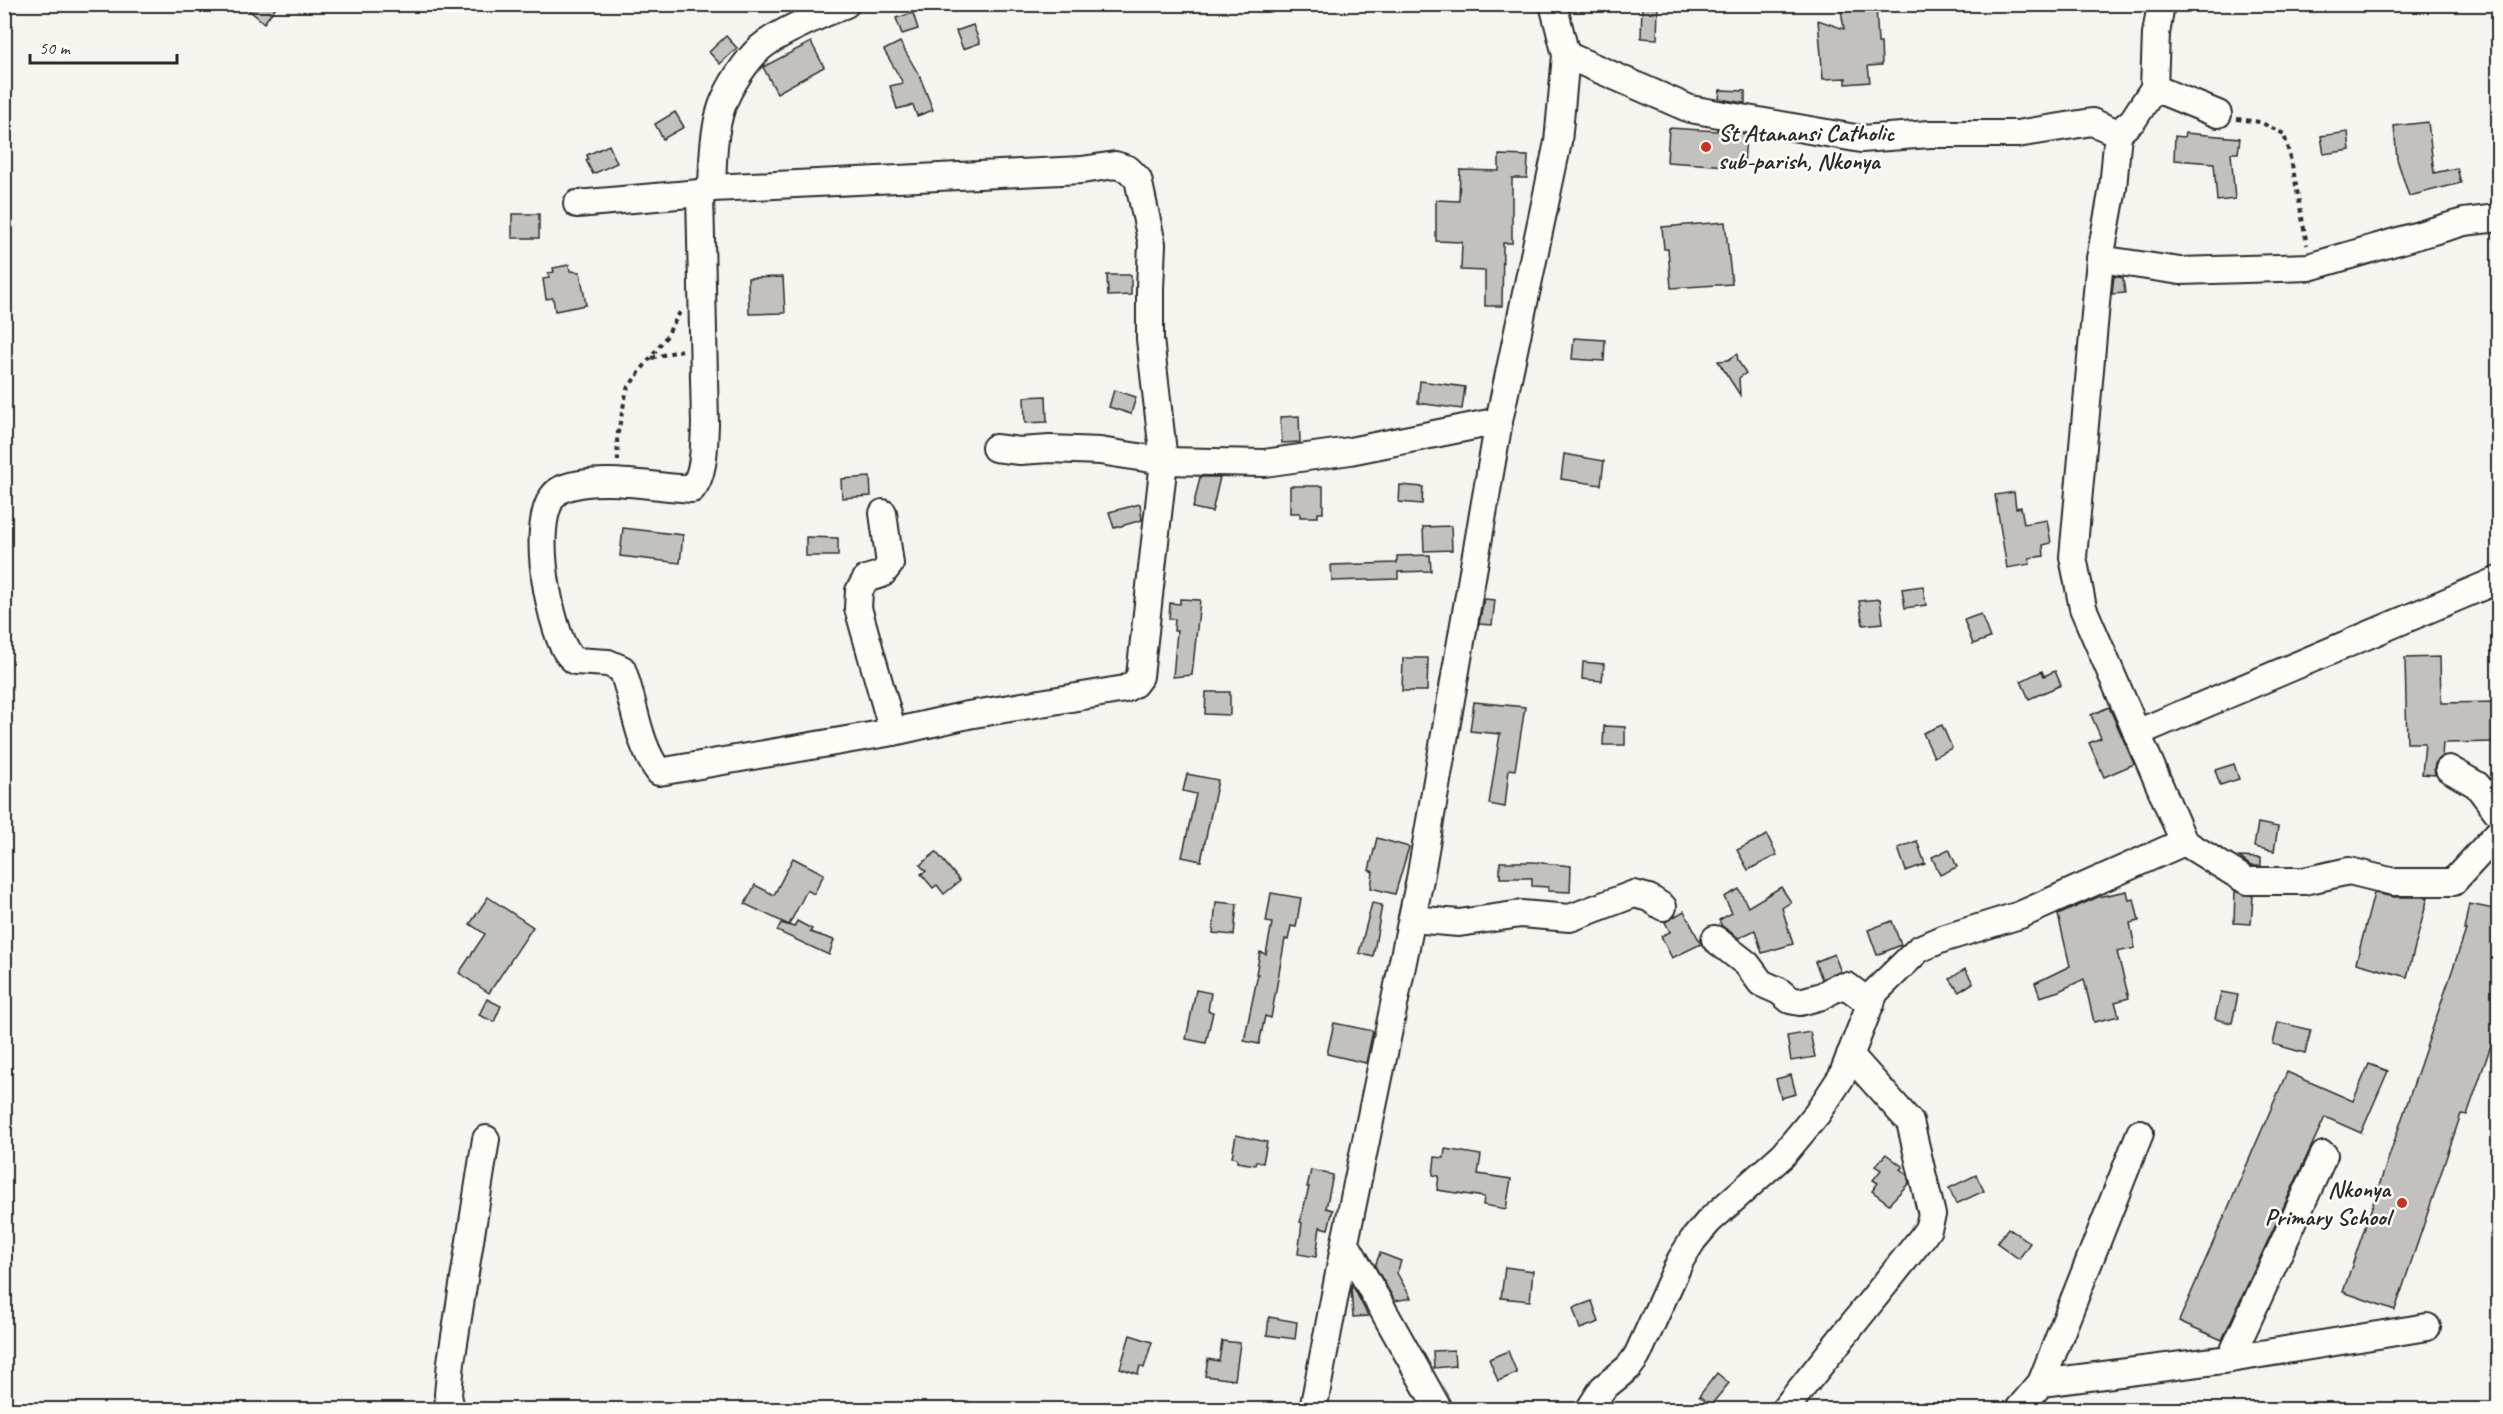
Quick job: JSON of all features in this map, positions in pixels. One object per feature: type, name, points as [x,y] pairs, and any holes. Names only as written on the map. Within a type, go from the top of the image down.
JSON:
[{"type":"street","points":[[577,204],[706,190],[1083,170],[1115,165],[1128,170],[1138,179],[1152,244],[1150,339],[1164,461],[1146,638],[1140,676],[1134,684],[1125,689],[968,714],[893,732],[659,772],[649,759],[622,669],[608,663],[575,661],[565,650],[547,592],[542,548],[544,519],[552,497],[562,489],[615,483],[692,489],[697,483],[704,444],[702,283],[706,190],[723,105],[741,72],[760,48],[819,10],[846,4]]},
{"type":"street","points":[[1313,1410],[1345,1242],[1412,919],[1499,421],[1558,142],[1566,55],[1553,4]]},
{"type":"street","points":[[2161,4],[2156,34],[2154,88],[2133,120],[2118,133],[2113,188],[2100,259],[2073,556],[2083,608],[2184,842],[2247,881],[2304,881],[2349,871],[2394,882],[2453,882],[2499,832]]},
{"type":"street","points":[[1566,55],[1690,109],[1862,140],[1930,134],[2017,135],[2092,122],[2118,133]]},
{"type":"street","points":[[2154,88],[2218,114]]},
{"type":"street","points":[[2100,259],[2180,271],[2309,267],[2464,222],[2499,218]]},
{"type":"street","points":[[995,447],[1020,451],[1050,449],[1100,451],[1164,461],[1264,463],[1350,451],[1499,421]]},
{"type":"street","points":[[883,513],[890,564],[882,574],[866,579],[859,591],[858,608],[893,732]]},
{"type":"street","points":[[2137,733],[2499,580]]},
{"type":"street","points":[[2449,769],[2476,785],[2499,813]]},
{"type":"street","points":[[1589,1410],[1603,1388],[1629,1367],[1637,1356],[1681,1259],[1693,1240],[1709,1221],[1784,1155],[1823,1105],[1842,1076],[1871,1004],[1881,986],[1919,949],[1942,939],[2020,915],[2184,842]]},
{"type":"street","points":[[1412,919],[1459,923],[1521,914],[1570,918],[1634,894],[1649,898],[1663,907]]},
{"type":"street","points":[[1715,939],[1747,964],[1761,983],[1779,991],[1790,1000],[1800,1002],[1822,996],[1837,987],[1847,987],[1871,1004]]},
{"type":"street","points":[[1784,1410],[1921,1239],[1928,1229],[1932,1215],[1911,1122],[1850,1055]]},
{"type":"street","points":[[2018,1410],[2042,1383],[2140,1133]]},
{"type":"street","points":[[451,1410],[448,1395],[451,1362],[486,1139]]},
{"type":"street","points":[[2230,1359],[2324,1155]]},
{"type":"street","points":[[1345,1242],[1439,1410]]},
{"type":"street","points":[[2042,1383],[2230,1359],[2427,1327]]},
{"type":"path","points":[[2218,114],[2260,122],[2284,134],[2303,221],[2309,267]]},
{"type":"path","points":[[615,483],[618,472],[617,437],[627,389],[702,283]]},
{"type":"path","points":[[651,358],[690,349],[703,343]]},
{"type":"building","points":[[242,4],[278,4],[264,23]]},
{"type":"building","points":[[1840,4],[1876,4],[1878,43],[1881,43],[1882,65],[1868,66],[1870,82],[1846,84],[1846,78],[1823,79],[1818,20],[1844,29]]},
{"type":"building","points":[[1642,6],[1658,7],[1657,39],[1641,38]]},
{"type":"building","points":[[913,13],[918,29],[902,34],[896,18]]},
{"type":"building","points":[[973,25],[980,43],[963,49],[956,31]]},
{"type":"building","points":[[726,36],[737,48],[720,64],[709,52]]},
{"type":"building","points":[[811,42],[824,67],[777,93],[763,67]]},
{"type":"building","points":[[900,42],[920,77],[933,110],[917,116],[913,105],[897,109],[890,86],[903,83],[884,50]]},
{"type":"building","points":[[1720,90],[1745,91],[1745,103],[1719,99]]},
{"type":"building","points":[[675,112],[684,127],[663,139],[655,124]]},
{"type":"building","points":[[2428,122],[2434,173],[2457,168],[2461,183],[2409,196],[2397,159],[2394,126]]},
{"type":"building","name":"St Atanansi Catholic sub-parish, Nkonya","points":[[1669,128],[1717,131],[1717,129],[1746,134],[1744,167],[1667,162]]},
{"type":"building","points":[[2348,132],[2350,150],[2324,154],[2321,136]]},
{"type":"building","points":[[2185,133],[2240,138],[2238,153],[2231,153],[2235,199],[2217,201],[2214,163],[2174,160],[2175,136],[2184,137]]},
{"type":"building","points":[[609,145],[617,163],[593,174],[586,160],[587,155]]},
{"type":"building","points":[[1499,155],[1528,156],[1527,178],[1512,178],[1512,243],[1503,243],[1502,306],[1485,306],[1485,271],[1461,270],[1462,242],[1436,241],[1436,200],[1459,201],[1460,170],[1499,171]]},
{"type":"building","points":[[512,214],[539,214],[539,238],[512,238]]},
{"type":"building","points":[[1725,222],[1732,284],[1671,288],[1668,249],[1664,249],[1662,227]]},
{"type":"building","points":[[569,265],[570,271],[580,272],[586,305],[555,311],[553,298],[546,299],[543,279],[549,278],[548,273],[554,272],[553,268]]},
{"type":"building","points":[[1107,275],[1131,275],[1131,295],[1108,296]]},
{"type":"building","points":[[2114,276],[2123,278],[2125,293],[2112,294]]},
{"type":"building","points":[[783,277],[785,313],[749,314],[748,278]]},
{"type":"building","points":[[1574,338],[1605,340],[1604,361],[1572,359]]},
{"type":"building","points":[[1737,354],[1738,361],[1746,373],[1739,378],[1740,395],[1718,361],[1728,360]]},
{"type":"building","points":[[1420,381],[1465,387],[1462,409],[1418,403]]},
{"type":"building","points":[[1114,390],[1136,397],[1131,414],[1109,407]]},
{"type":"building","points":[[1046,396],[1047,422],[1025,423],[1024,397]]},
{"type":"building","points":[[1299,416],[1300,442],[1282,443],[1280,417]]},
{"type":"building","points":[[1564,454],[1604,461],[1601,485],[1561,479]]},
{"type":"building","points":[[870,477],[871,496],[842,498],[841,479]]},
{"type":"building","points":[[1200,477],[1220,477],[1212,512],[1193,508]]},
{"type":"building","points":[[1400,485],[1423,487],[1422,504],[1399,502]]},
{"type":"building","points":[[1290,486],[1323,486],[1323,513],[1318,513],[1318,517],[1300,517],[1300,513],[1290,513]]},
{"type":"building","points":[[2014,492],[2016,508],[2021,507],[2024,524],[2047,520],[2051,543],[2043,545],[2044,556],[2029,558],[2030,564],[2007,568],[1995,495]]},
{"type":"building","points":[[1140,504],[1142,520],[1114,528],[1109,512]]},
{"type":"building","points":[[1451,526],[1452,550],[1424,551],[1423,527]]},
{"type":"building","points":[[623,528],[683,535],[680,563],[620,556]]},
{"type":"building","points":[[806,537],[838,538],[838,556],[806,556]]},
{"type":"building","points":[[1430,555],[1431,571],[1398,572],[1398,579],[1332,581],[1331,565],[1397,563],[1397,556]]},
{"type":"building","points":[[1923,586],[1926,605],[1905,608],[1902,589]]},
{"type":"building","points":[[1180,599],[1200,600],[1192,675],[1173,677],[1177,631],[1174,631],[1175,619],[1169,619],[1170,603],[1180,604]]},
{"type":"building","points":[[1484,599],[1495,600],[1492,625],[1479,624]]},
{"type":"building","points":[[1880,599],[1883,623],[1863,625],[1859,601]]},
{"type":"building","points":[[1981,614],[1990,638],[1973,644],[1964,620]]},
{"type":"building","points":[[2440,657],[2441,703],[2499,702],[2499,742],[2443,743],[2442,756],[2436,761],[2434,768],[2435,775],[2422,774],[2425,743],[2407,743],[2405,658]]},
{"type":"building","points":[[1403,658],[1428,658],[1427,691],[1402,691]]},
{"type":"building","points":[[1583,662],[1604,664],[1602,681],[1582,679]]},
{"type":"building","points":[[2042,671],[2044,676],[2055,671],[2061,685],[2029,699],[2021,681]]},
{"type":"building","points":[[1206,692],[1230,692],[1230,715],[1205,714]]},
{"type":"building","points":[[1474,702],[1525,707],[1515,770],[1509,769],[1505,807],[1489,804],[1500,734],[1470,731]]},
{"type":"building","points":[[2109,707],[2134,764],[2104,777],[2089,743],[2101,738],[2091,715]]},
{"type":"building","points":[[1942,725],[1952,748],[1934,757],[1923,733]]},
{"type":"building","points":[[1604,726],[1625,727],[1625,745],[1603,745]]},
{"type":"building","points":[[2234,764],[2239,779],[2220,785],[2215,770]]},
{"type":"building","points":[[1187,774],[1218,780],[1201,861],[1182,857],[1196,794],[1183,791]]},
{"type":"building","points":[[2258,823],[2278,827],[2274,851],[2254,847]]},
{"type":"building","points":[[1767,835],[1777,855],[1748,870],[1737,850]]},
{"type":"building","points":[[1377,838],[1409,847],[1395,894],[1371,888],[1373,872],[1369,870]]},
{"type":"building","points":[[1917,841],[1925,864],[1906,871],[1898,848]]},
{"type":"building","points":[[1949,849],[1957,867],[1940,875],[1932,857]]},
{"type":"building","points":[[936,852],[960,881],[944,894],[937,885],[933,888],[921,874],[926,871],[920,865]]},
{"type":"building","points":[[2239,857],[2261,858],[2261,866],[2251,866]]},
{"type":"building","points":[[793,858],[824,874],[814,894],[807,890],[789,925],[745,904],[755,885],[774,895]]},
{"type":"building","points":[[1500,862],[1533,862],[1571,866],[1570,892],[1548,891],[1548,887],[1532,886],[1532,878],[1500,878]]},
{"type":"building","points":[[1781,887],[1791,902],[1782,908],[1793,944],[1762,953],[1755,930],[1739,938],[1722,926],[1719,920],[1732,913],[1724,897],[1739,889],[1748,907]]},
{"type":"building","points":[[2127,891],[2129,900],[2134,899],[2139,921],[2130,923],[2135,948],[2117,952],[2129,998],[2115,1002],[2119,1016],[2094,1022],[2084,979],[2040,997],[2035,983],[2070,966],[2058,915],[2098,897]]},
{"type":"building","points":[[2235,891],[2253,896],[2251,924],[2234,923]]},
{"type":"building","points":[[1271,893],[1301,898],[1296,927],[1291,926],[1288,940],[1285,939],[1271,1018],[1265,1016],[1259,1044],[1244,1041],[1258,974],[1256,974],[1260,952],[1266,954],[1272,923],[1266,922]]},
{"type":"building","points":[[2374,893],[2394,897],[2428,897],[2407,977],[2356,963]]},
{"type":"building","points":[[488,897],[533,927],[489,993],[459,973],[485,934],[470,924]]},
{"type":"building","points":[[1216,902],[1237,904],[1234,935],[1213,933]]},
{"type":"building","points":[[1372,903],[1382,905],[1373,957],[1359,953]]},
{"type":"building","points":[[2469,904],[2499,910],[2499,1022],[2467,1115],[2461,1114],[2395,1310],[2343,1292],[2466,930],[2464,930]]},
{"type":"building","points":[[1684,911],[1701,944],[1672,958],[1661,936],[1670,932],[1665,922]]},
{"type":"building","points":[[797,921],[812,929],[810,932],[834,940],[829,955],[777,931],[781,923],[794,927]]},
{"type":"building","points":[[1892,921],[1901,945],[1877,955],[1868,930]]},
{"type":"building","points":[[1834,954],[1841,972],[1822,979],[1815,962]]},
{"type":"building","points":[[1965,969],[1973,983],[1959,992],[1950,979]]},
{"type":"building","points":[[1196,990],[1211,993],[1208,1011],[1213,1012],[1206,1043],[1186,1039]]},
{"type":"building","points":[[2221,992],[2238,995],[2232,1023],[2215,1019]]},
{"type":"building","points":[[487,999],[501,1006],[494,1022],[479,1015]]},
{"type":"building","points":[[2278,1022],[2311,1030],[2305,1053],[2273,1044]]},
{"type":"building","points":[[1334,1023],[1373,1031],[1366,1063],[1327,1054]]},
{"type":"building","points":[[1810,1032],[1815,1057],[1791,1061],[1787,1036]]},
{"type":"building","points":[[2369,1064],[2388,1071],[2361,1133],[2325,1117],[2222,1340],[2179,1321],[2287,1072],[2353,1101]]},
{"type":"building","points":[[1791,1075],[1796,1094],[1781,1098],[1776,1079]]},
{"type":"building","points":[[1236,1135],[1267,1142],[1263,1163],[1256,1161],[1255,1165],[1237,1162],[1237,1158],[1232,1157]]},
{"type":"building","points":[[1445,1149],[1481,1155],[1478,1174],[1511,1179],[1506,1209],[1483,1205],[1484,1197],[1437,1190],[1439,1176],[1433,1175],[1435,1157],[1444,1158]]},
{"type":"building","points":[[1886,1154],[1903,1167],[1900,1169],[1907,1175],[1909,1183],[1889,1204],[1872,1191],[1878,1183],[1873,1180],[1881,1170],[1875,1166]]},
{"type":"building","points":[[1311,1170],[1333,1175],[1326,1208],[1333,1210],[1328,1229],[1320,1227],[1316,1257],[1298,1254],[1302,1223],[1300,1222]]},
{"type":"building","points":[[1976,1175],[1984,1191],[1956,1204],[1949,1188]]},
{"type":"building","points":[[2008,1228],[2030,1243],[2019,1259],[1997,1243]]},
{"type":"building","points":[[1380,1253],[1401,1261],[1397,1273],[1411,1298],[1395,1301],[1375,1266]]},
{"type":"building","points":[[1505,1267],[1533,1271],[1530,1301],[1501,1298]]},
{"type":"building","points":[[1351,1288],[1354,1288],[1368,1316],[1353,1317]]},
{"type":"building","points":[[1592,1301],[1599,1322],[1580,1329],[1573,1308]]},
{"type":"building","points":[[1269,1317],[1297,1322],[1295,1339],[1267,1335]]},
{"type":"building","points":[[1130,1335],[1152,1342],[1144,1368],[1140,1366],[1138,1374],[1120,1368]]},
{"type":"building","points":[[1222,1341],[1240,1343],[1235,1380],[1205,1376],[1208,1359],[1219,1361]]},
{"type":"building","points":[[1454,1350],[1455,1366],[1434,1368],[1433,1351]]},
{"type":"building","points":[[1508,1351],[1517,1373],[1498,1381],[1489,1359]]},
{"type":"building","points":[[1717,1373],[1729,1383],[1711,1405],[1699,1396]]},
{"type":"place","name":"St Atanansi Catholic sub-parish, Nkonya","points":[[1706,147]]},
{"type":"place","name":"Nkonya Primary School","points":[[2402,1203]]}]
